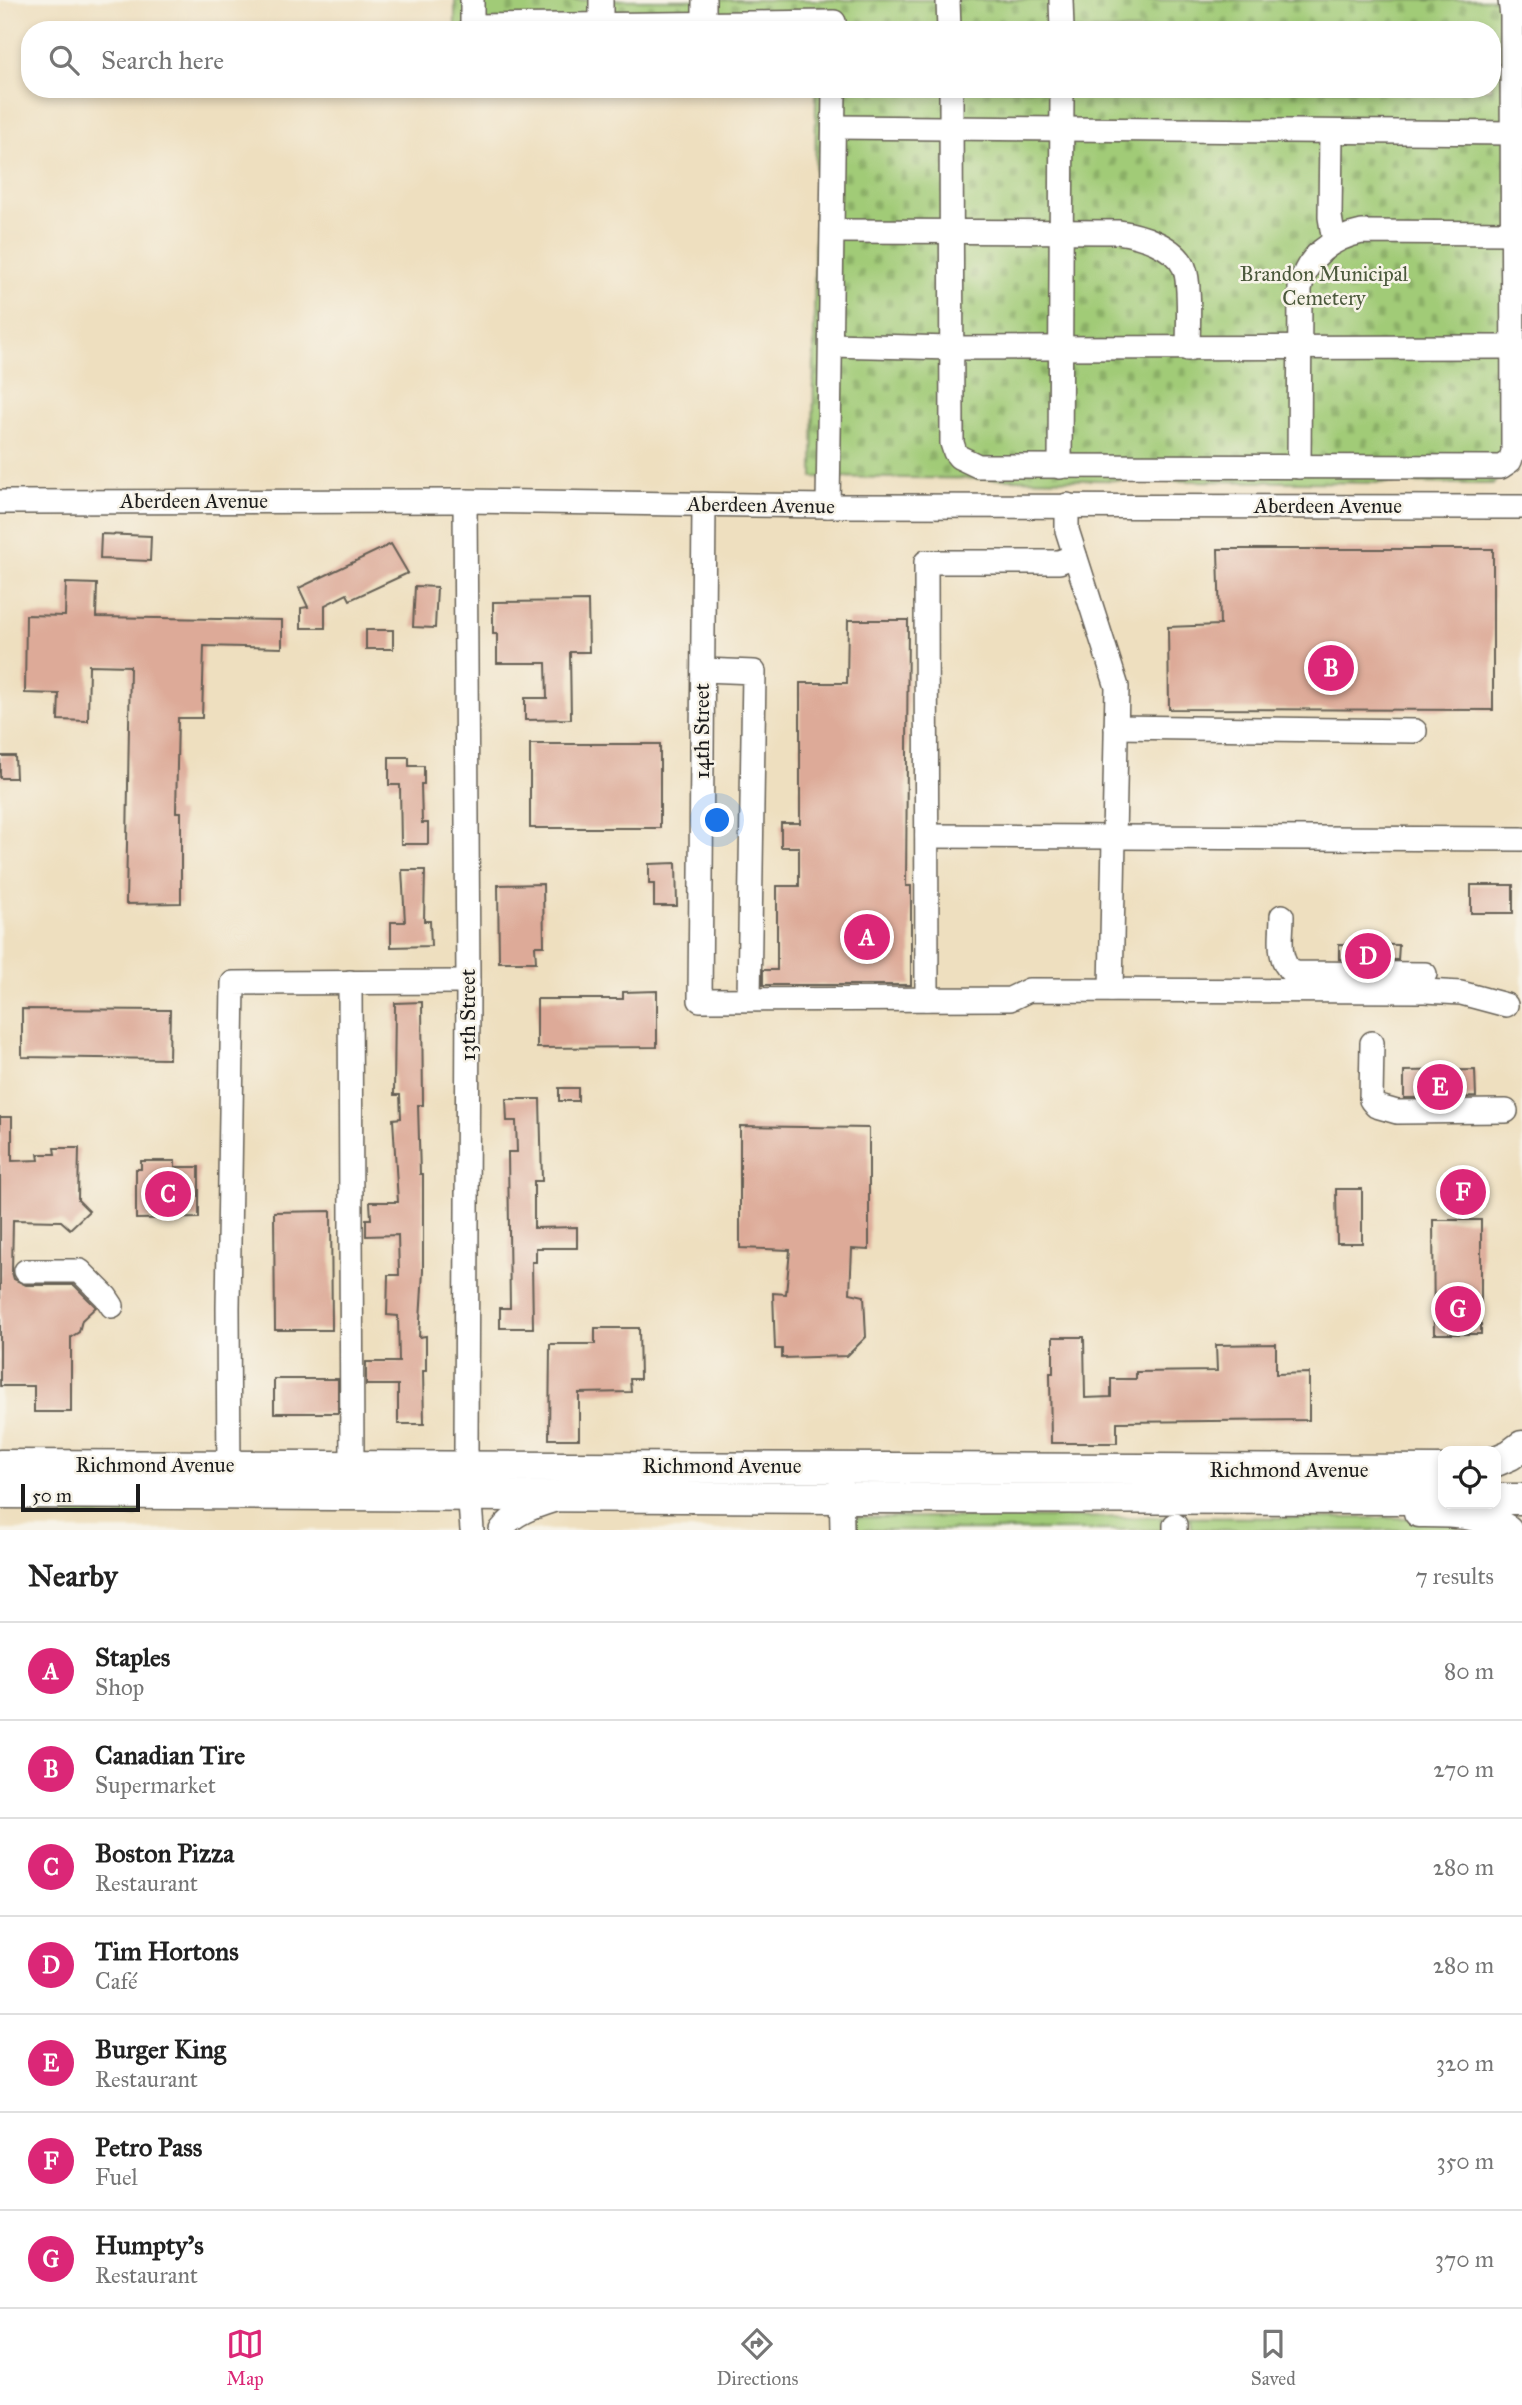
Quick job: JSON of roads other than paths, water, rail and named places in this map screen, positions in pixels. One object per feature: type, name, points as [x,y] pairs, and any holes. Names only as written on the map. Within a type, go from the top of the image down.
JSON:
[{"type":"main road","points":[[1501,1459],[1522,1446]]},
{"type":"main road","name":"Richmond Avenue","points":[[6,1479],[229,1465],[352,1465],[573,1495],[1438,1499]]},
{"type":"main road","name":"Richmond Avenue","points":[[6,1479],[229,1495],[469,1480],[841,1467],[1438,1470]]},
{"type":"main road","points":[[1501,1471],[1522,1471]]},
{"type":"main road","points":[[1301,1499],[1360,1510],[1468,1514],[1497,1523],[1507,1530]]},
{"type":"main road","points":[[1501,1499],[1522,1499]]},
{"type":"street","points":[[472,0],[472,21]]},
{"type":"street","points":[[601,0],[601,21]]},
{"type":"street","points":[[704,0],[704,21]]},
{"type":"street","points":[[948,0],[949,21]]},
{"type":"street","points":[[1062,0],[1062,21]]},
{"type":"street","points":[[951,98],[952,443],[959,457],[978,466],[1500,467],[1510,461],[1513,452],[1513,134],[1510,0]]},
{"type":"street","points":[[760,21],[835,17]]},
{"type":"street","points":[[828,506],[834,98]]},
{"type":"street","points":[[1060,467],[1062,98]]},
{"type":"street","points":[[834,127],[1513,134]]},
{"type":"street","points":[[1331,132],[1330,217],[1334,241]]},
{"type":"street","points":[[833,231],[1063,231],[1131,234],[1157,244],[1179,260],[1186,278],[1188,349]]},
{"type":"street","points":[[1299,467],[1302,280],[1312,261],[1334,241],[1351,234],[1373,231],[1513,233]]},
{"type":"street","points":[[831,345],[1188,349],[1512,347]]},
{"type":"street","name":"Aberdeen Avenue","points":[[0,502],[465,501],[828,506],[1522,507]]},
{"type":"street","name":"13th Street","points":[[465,501],[469,1480],[472,1530]]},
{"type":"street","name":"14th Street","points":[[704,504],[701,1000],[749,999]]},
{"type":"street","points":[[1067,505],[1067,530],[1117,687],[1111,990]]},
{"type":"street","points":[[927,999],[926,562],[1059,562],[1075,556]]},
{"type":"street","points":[[702,670],[754,672],[749,999],[1010,999],[1030,990],[1443,991],[1506,1005]]},
{"type":"street","points":[[1116,727],[1415,731]]},
{"type":"street","points":[[927,836],[1522,839]]},
{"type":"street","points":[[1282,916],[1282,959],[1284,967],[1293,973],[1425,974]]},
{"type":"street","points":[[350,982],[352,1465]]},
{"type":"street","points":[[229,1495],[228,1308],[233,983],[468,982]]},
{"type":"street","points":[[1373,1043],[1371,1100],[1376,1107],[1397,1112],[1506,1111]]},
{"type":"street","points":[[26,1271],[80,1271],[112,1306]]},
{"type":"street","points":[[841,1467],[842,1530]]},
{"type":"street","points":[[500,1530],[532,1507],[573,1495]]},
{"type":"place","name":"Canadian Tire","points":[[1331,668]]},
{"type":"place","name":"Staples","points":[[867,937]]},
{"type":"place","name":"Tim Hortons","points":[[1368,956]]},
{"type":"place","name":"Burger King","points":[[1440,1087]]},
{"type":"place","name":"Petro Pass","points":[[1463,1192]]},
{"type":"place","name":"Boston Pizza","points":[[168,1194]]},
{"type":"place","name":"Humpty's","points":[[1458,1309]]},
{"type":"park label","name":"Brandon Municipal Cemetery","points":[[1324,286]]}]
